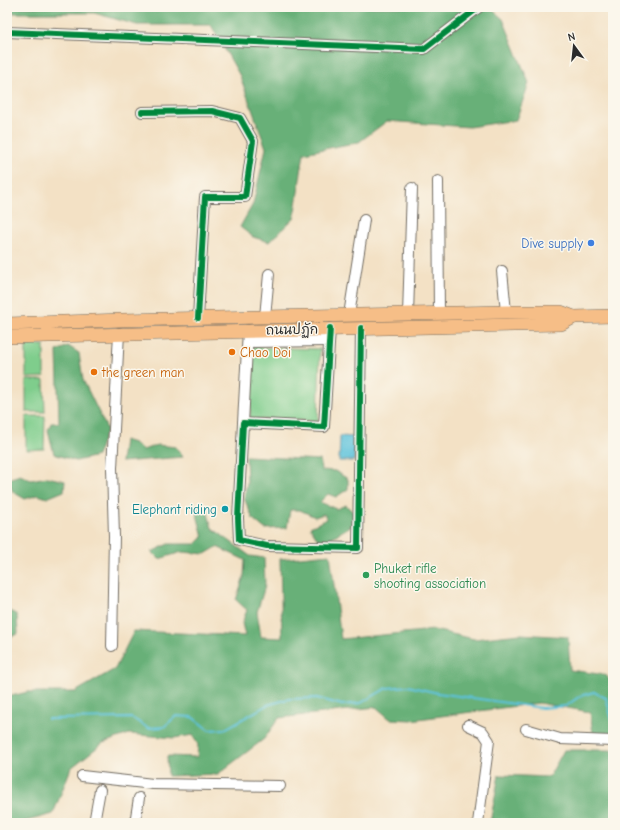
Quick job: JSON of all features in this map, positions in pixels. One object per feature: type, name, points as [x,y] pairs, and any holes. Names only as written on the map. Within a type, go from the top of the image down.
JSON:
[{"type":"main road","name":"ถนนปฏัก","points":[[7,324],[198,318],[506,312],[561,312],[574,317],[613,316]]},
{"type":"main road","name":"ถนนปฏัก","points":[[7,337],[119,333],[248,336],[329,335],[361,328],[561,324],[574,317]]},
{"type":"street","points":[[7,32],[424,49],[479,7]]},
{"type":"street","points":[[142,112],[212,111],[240,118],[253,141],[245,197],[205,197],[198,318]]},
{"type":"street","points":[[438,181],[439,314]]},
{"type":"street","points":[[408,315],[412,188]]},
{"type":"street","points":[[349,315],[364,220]]},
{"type":"street","points":[[502,271],[506,312]]},
{"type":"street","points":[[265,317],[269,274]]},
{"type":"street","points":[[248,336],[238,518],[240,540],[267,546],[358,548],[361,328]]},
{"type":"street","points":[[112,646],[114,536],[112,468],[119,333]]},
{"type":"street","points":[[243,424],[324,427],[329,335]]},
{"type":"street","points":[[468,725],[483,732],[489,741],[478,823]]},
{"type":"street","points":[[526,729],[560,739],[613,741]]},
{"type":"street","points":[[82,776],[153,784],[280,786]]},
{"type":"street","points":[[94,823],[100,790]]},
{"type":"street","points":[[135,823],[139,798]]},
{"type":"green space","points":[[7,7],[489,7],[503,19],[529,83],[516,120],[469,127],[387,121],[359,142],[304,153],[294,218],[269,242],[253,237],[240,227],[253,204],[266,148],[240,76],[211,25],[137,25],[94,13],[7,13]]},
{"type":"green space","points":[[26,345],[44,345],[44,377],[26,378]]},
{"type":"green space","points":[[68,346],[79,353],[83,380],[107,429],[97,456],[76,461],[54,454],[48,430],[51,423],[59,423],[57,351]]},
{"type":"green space","points":[[252,347],[320,349],[318,421],[250,419]]},
{"type":"green space","points":[[26,380],[44,380],[45,412],[26,412]]},
{"type":"green space","points":[[26,416],[45,416],[44,449],[26,450]]},
{"type":"green space","points":[[124,440],[134,443],[143,450],[157,445],[176,447],[183,457],[121,462]]},
{"type":"green space","points":[[246,456],[320,460],[321,470],[335,471],[348,479],[348,489],[336,497],[328,494],[320,502],[336,509],[346,505],[354,513],[354,524],[321,544],[310,527],[327,519],[324,514],[315,517],[300,510],[290,510],[287,528],[265,529],[253,519],[244,498],[247,483]]},
{"type":"green space","points":[[20,475],[31,480],[47,477],[65,481],[64,491],[47,498],[38,495],[25,499],[13,492],[8,479]]},
{"type":"green space","points":[[195,507],[206,507],[212,528],[250,556],[264,558],[265,586],[257,612],[261,637],[282,638],[280,559],[330,554],[341,639],[434,630],[474,639],[520,634],[568,637],[570,670],[606,675],[613,685],[613,735],[593,733],[590,712],[539,703],[411,720],[390,719],[376,707],[279,718],[264,739],[218,774],[168,776],[167,756],[197,757],[198,745],[193,735],[174,738],[129,734],[103,743],[71,768],[53,814],[19,823],[7,823],[7,697],[28,692],[75,692],[115,669],[134,631],[245,636],[242,623],[247,610],[236,600],[244,576],[245,560],[217,547],[205,554],[182,552],[159,559],[152,552],[168,544],[196,544],[203,537]]},
{"type":"green space","points":[[7,609],[17,615],[18,634],[7,638]]},
{"type":"green space","points":[[564,750],[613,750],[613,823],[490,823],[499,775],[549,777]]},
{"type":"water","points":[[340,436],[355,437],[354,461],[339,461]]},
{"type":"waterway","points":[[48,719],[132,718],[148,728],[164,727],[176,716],[192,717],[209,730],[225,729],[267,705],[289,699],[317,698],[342,705],[361,703],[387,688],[408,686],[438,693],[542,708],[566,706],[580,696],[594,692],[606,698],[613,723]]},
{"type":"cycle path","points":[[7,32],[424,49],[479,7]]},
{"type":"cycle path","points":[[142,112],[212,111],[240,118],[253,141],[245,197],[205,197],[198,318]]},
{"type":"cycle path","points":[[330,328],[324,427],[243,423],[238,518],[239,540],[267,546],[358,548],[361,328]]},
{"type":"place","name":"Dive supply","points":[[591,243]]},
{"type":"place","name":"Chao Doi","points":[[232,352]]},
{"type":"place","name":"the green man","points":[[94,372]]},
{"type":"place","name":"Elephant riding","points":[[225,509]]},
{"type":"place","name":"Phuket rifle shooting association","points":[[366,575]]}]
